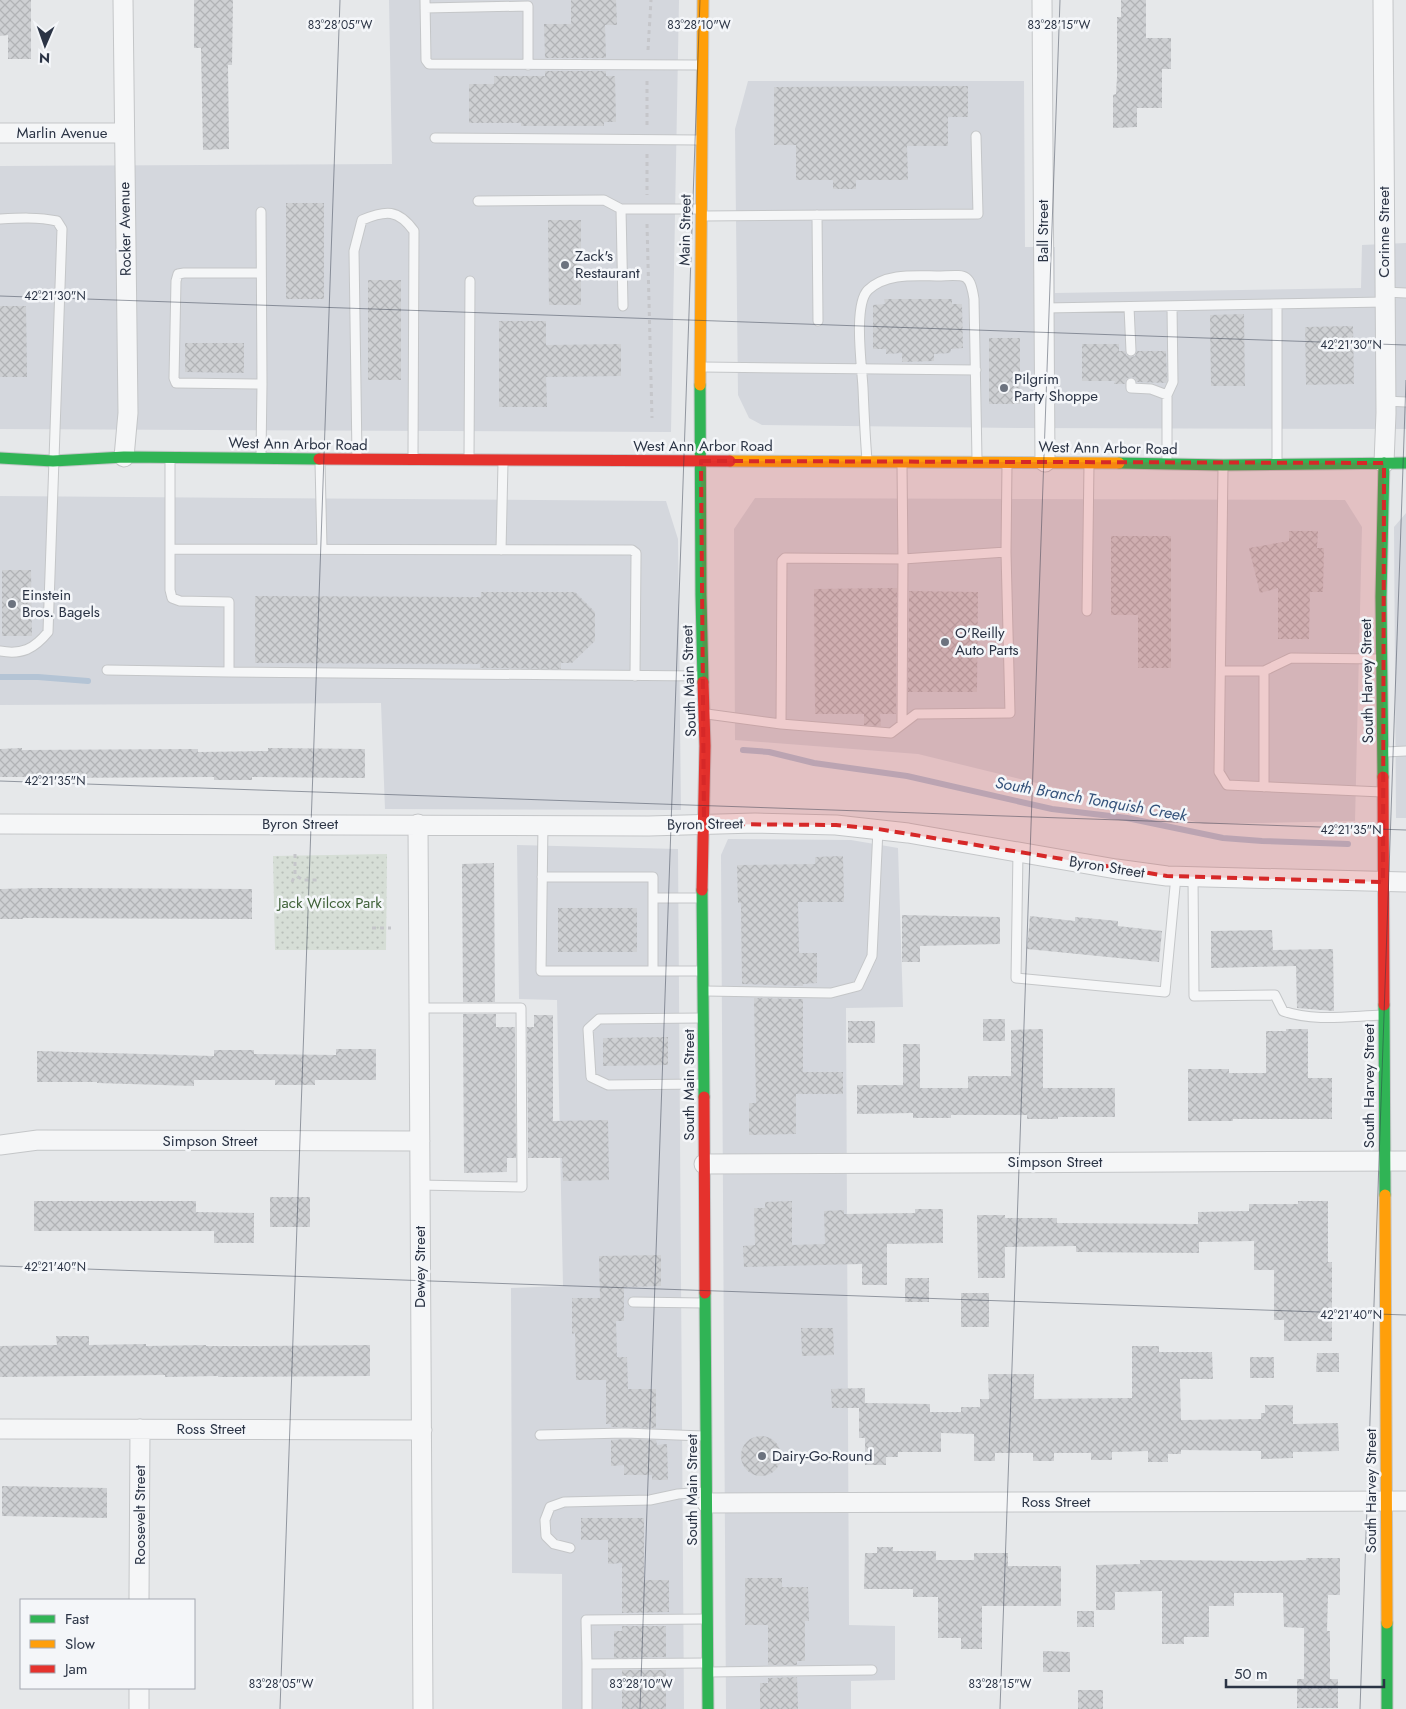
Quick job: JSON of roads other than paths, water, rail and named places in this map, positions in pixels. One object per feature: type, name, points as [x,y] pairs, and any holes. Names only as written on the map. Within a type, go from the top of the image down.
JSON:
[{"type":"main road","name":"Main Street","points":[[701,461],[700,212],[703,0]]},
{"type":"main road","name":"West Ann Arbor Road","points":[[0,458],[53,461],[124,457],[170,457],[413,460],[1045,462],[1223,465],[1406,463]]},
{"type":"main road","name":"South Main Street","points":[[701,461],[701,596],[706,746],[702,898],[708,1709]]},
{"type":"main road","name":"South Harvey Street","points":[[1384,463],[1381,597],[1387,1709]]},
{"type":"street","name":"Rocker Avenue","points":[[123,0],[128,413],[124,457]]},
{"type":"street","name":"Ball Street","points":[[1042,0],[1045,462]]},
{"type":"street","name":"Corinne Street","points":[[1383,0],[1386,401],[1384,463]]},
{"type":"street","name":"Marlin Avenue","points":[[0,133],[124,134]]},
{"type":"street","name":"Byron Street","points":[[0,824],[649,826],[755,823],[836,825],[908,833],[1116,869],[1185,877],[1406,882]]},
{"type":"street","name":"Dewey Street","points":[[418,824],[423,1709]]},
{"type":"street","name":"Simpson Street","points":[[0,1145],[38,1140],[420,1141]]},
{"type":"street","name":"Simpson Street","points":[[704,1164],[1406,1161]]},
{"type":"street","name":"Ross Street","points":[[0,1428],[422,1430]]},
{"type":"street","name":"Roosevelt Street","points":[[139,1599],[140,1429]]},
{"type":"street","name":"Ross Street","points":[[707,1498],[1406,1500]]},
{"type":"street","points":[[139,1689],[139,1709]]},
{"type":"lane","points":[[528,64],[528,6],[425,4],[426,60],[428,64],[702,65]]},
{"type":"lane","points":[[478,201],[604,200],[621,209],[700,212],[817,215],[978,214],[976,136]]},
{"type":"lane","points":[[435,138],[702,140]]},
{"type":"lane","points":[[621,209],[623,306]]},
{"type":"lane","points":[[261,212],[261,458]]},
{"type":"lane","points":[[357,459],[354,251],[362,220],[390,212],[406,220],[414,231],[413,460]]},
{"type":"lane","points":[[817,215],[818,321]]},
{"type":"lane","points":[[0,220],[46,218],[57,221],[62,229],[48,632],[38,645],[15,654],[0,652]]},
{"type":"lane","points":[[260,273],[178,274],[176,281],[174,378],[176,383],[262,384]]},
{"type":"lane","points":[[867,461],[859,337],[862,302],[868,291],[891,277],[958,276],[966,278],[971,284],[974,299],[978,462]]},
{"type":"lane","points":[[469,460],[470,282]]},
{"type":"lane","points":[[1045,308],[1277,304],[1385,297],[1406,292]]},
{"type":"lane","points":[[1277,304],[1277,464]]},
{"type":"lane","points":[[1129,306],[1131,351]]},
{"type":"lane","points":[[1167,464],[1167,395],[1173,382],[1172,306]]},
{"type":"lane","points":[[700,367],[976,370]]},
{"type":"lane","points":[[1131,384],[1131,388],[1151,389],[1167,395]]},
{"type":"lane","points":[[1386,401],[1406,402]]},
{"type":"lane","points":[[170,457],[170,590],[172,598],[180,601],[229,602],[229,672]]},
{"type":"lane","points":[[320,459],[322,549]]},
{"type":"lane","points":[[502,550],[503,460]]},
{"type":"lane","points":[[902,461],[902,724]]},
{"type":"lane","points":[[704,713],[781,724],[891,733],[916,714],[1010,713],[1006,552],[1008,462]]},
{"type":"lane","points":[[1087,611],[1089,463]]},
{"type":"lane","points":[[1223,465],[1220,772],[1227,785],[1383,792]]},
{"type":"lane","points":[[170,549],[632,550],[636,553],[635,676]]},
{"type":"lane","points":[[781,724],[780,565],[785,558],[903,558],[1006,552]]},
{"type":"lane","points":[[1221,671],[1264,671],[1291,658],[1382,659]]},
{"type":"lane","points":[[107,670],[704,676]]},
{"type":"lane","points":[[1264,671],[1264,787]]},
{"type":"lane","points":[[1383,752],[1406,751]]},
{"type":"lane","points":[[543,825],[541,971],[703,971]]},
{"type":"lane","points":[[703,991],[831,993],[858,986],[872,956],[878,829]]},
{"type":"lane","points":[[1018,852],[1016,978],[1165,992],[1185,877]]},
{"type":"lane","points":[[542,877],[653,877],[653,971]]},
{"type":"lane","points":[[1185,877],[1194,996],[1275,995],[1283,1011],[1296,1016],[1384,1015]]},
{"type":"lane","points":[[654,898],[702,898]]},
{"type":"lane","points":[[419,1008],[522,1008],[522,1187],[419,1185]]},
{"type":"lane","points":[[703,1018],[599,1019],[588,1030],[590,1078],[608,1085],[704,1084]]},
{"type":"lane","points":[[633,1302],[706,1302]]},
{"type":"lane","points":[[540,1436],[625,1434],[706,1436]]},
{"type":"lane","points":[[570,1548],[554,1544],[546,1536],[545,1520],[550,1507],[564,1502],[650,1500],[678,1494],[707,1498]]},
{"type":"lane","points":[[586,1709],[586,1620],[707,1619]]},
{"type":"lane","points":[[587,1664],[872,1670]]},
{"type":"waterway","name":"South Branch Tonquish Creek","points":[[0,677],[38,677],[88,681]]},
{"type":"waterway","name":"South Branch Tonquish Creek","points":[[743,750],[769,752],[814,763],[907,776],[1052,809],[1127,818],[1223,838],[1348,844]]},
{"type":"place","name":"Zack's Restaurant","points":[[565,265]]},
{"type":"place","name":"Pilgrim Party Shoppe","points":[[1004,388]]},
{"type":"place","name":"Einstein Bros. Bagels","points":[[12,604]]},
{"type":"place","name":"O'Reilly Auto Parts","points":[[945,642]]},
{"type":"place","name":"Dairy-Go-Round","points":[[762,1456]]},
{"type":"park label","name":"Jack Wilcox Park","points":[[330,903]]}]
